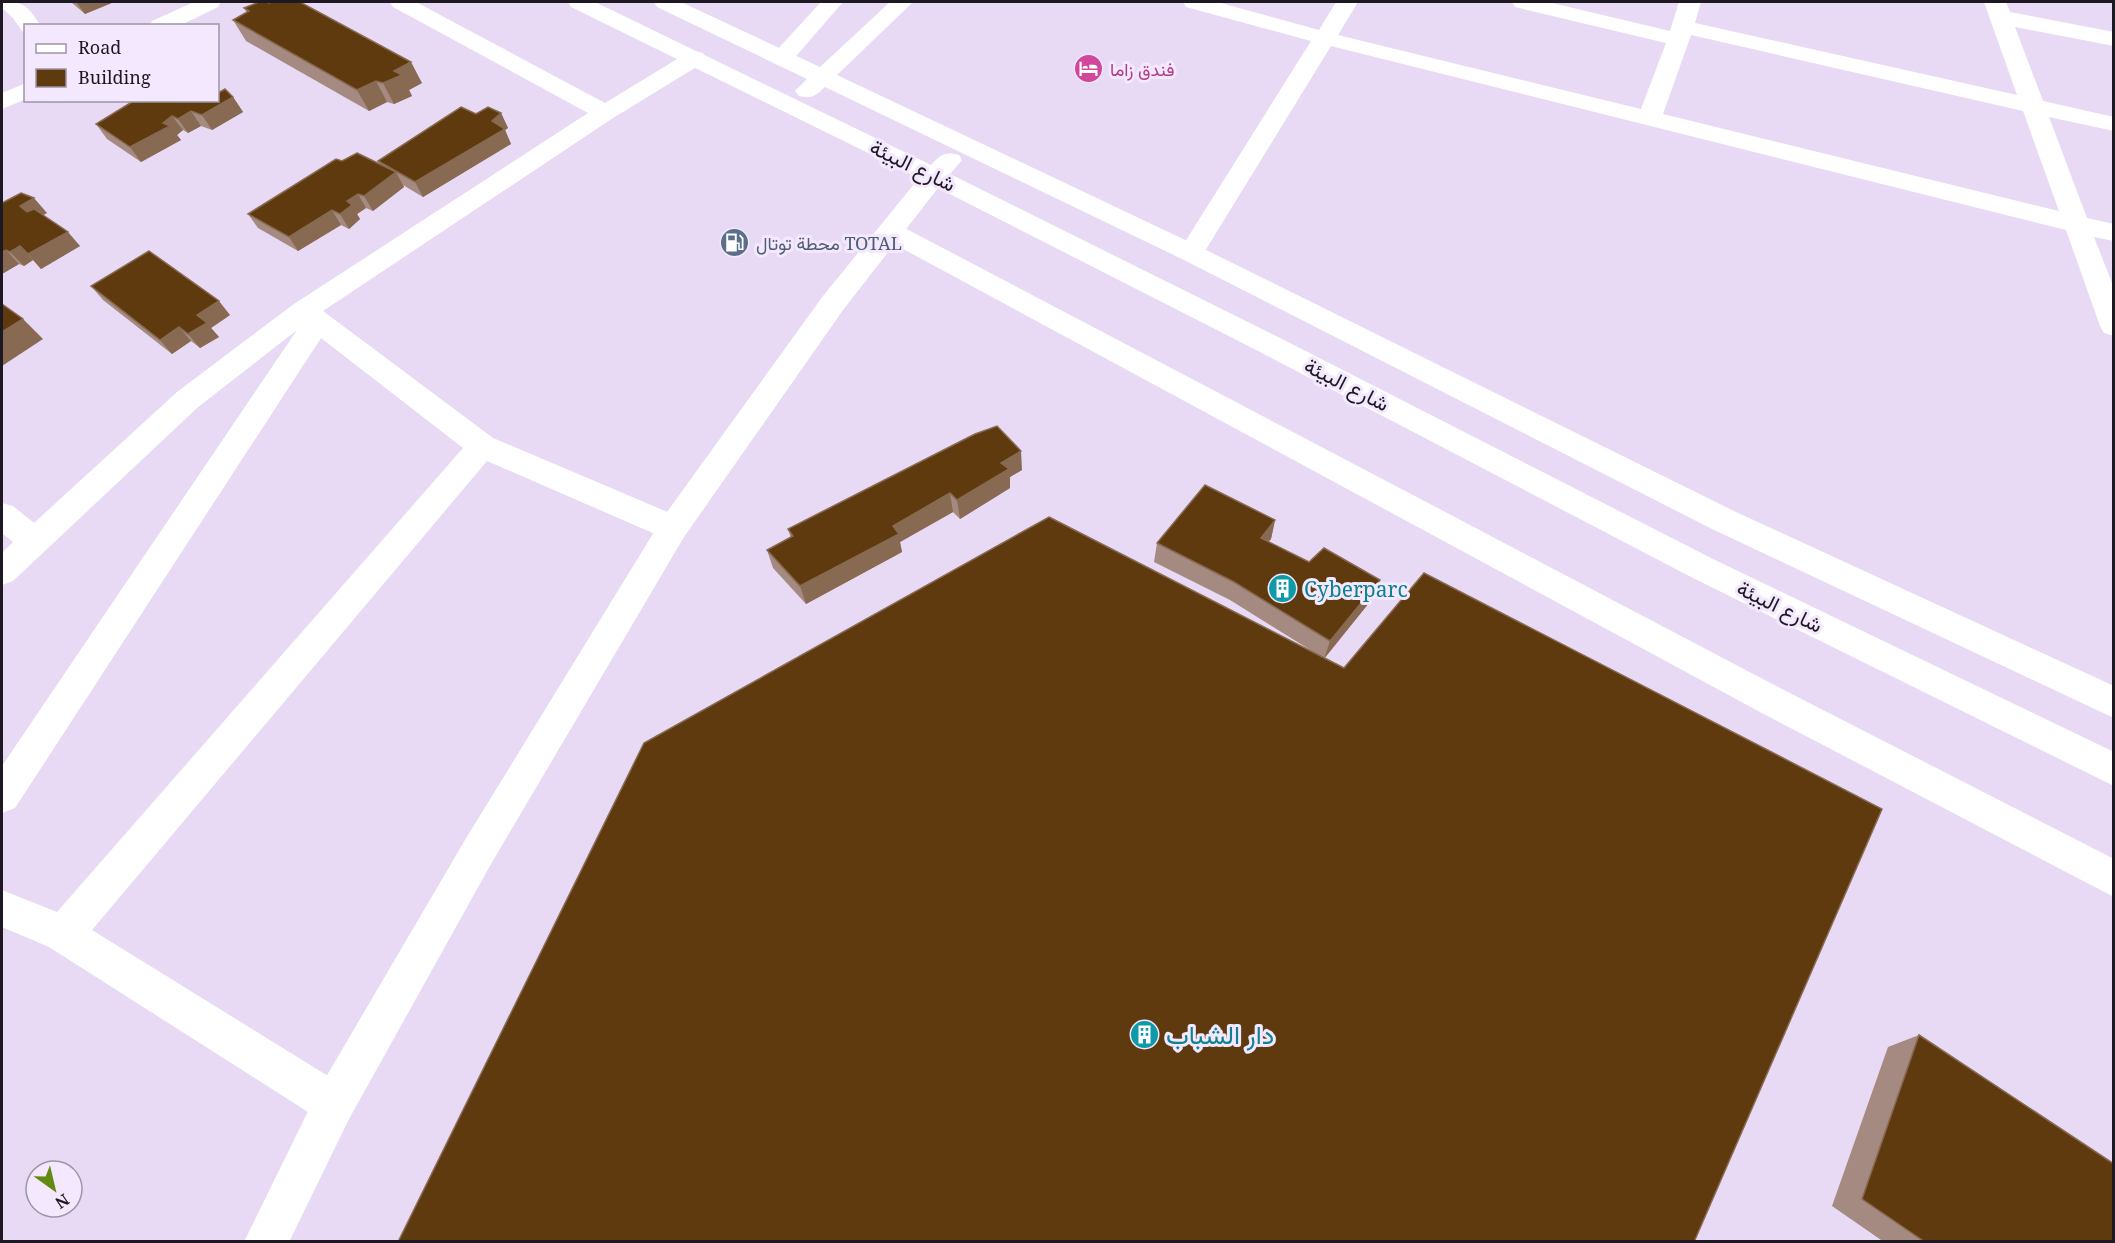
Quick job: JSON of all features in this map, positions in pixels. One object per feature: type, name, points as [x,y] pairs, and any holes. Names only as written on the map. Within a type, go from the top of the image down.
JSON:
[{"type":"street","points":[[7,2],[21,13],[29,24]]},
{"type":"street","points":[[164,24],[210,2]]},
{"type":"street","points":[[402,2],[605,113]]},
{"type":"street","name":"شارع البيئة","points":[[579,2],[934,176],[1274,347],[1702,568],[2114,770]]},
{"type":"street","points":[[665,2],[1191,253],[1723,520],[2114,703]]},
{"type":"street","points":[[783,57],[832,2]]},
{"type":"street","points":[[792,106],[902,2]]},
{"type":"street","points":[[1194,2],[1324,38],[2114,233]]},
{"type":"street","points":[[1191,253],[1347,2]]},
{"type":"street","points":[[1523,2],[2031,104],[2114,124]]},
{"type":"street","points":[[1650,117],[1681,34],[1690,2]]},
{"type":"street","points":[[1998,9],[2114,39]]},
{"type":"street","points":[[1998,9],[2114,326]]},
{"type":"street","points":[[2,572],[187,400],[605,113],[696,58]]},
{"type":"street","points":[[2,102],[24,91]]},
{"type":"street","points":[[266,1242],[334,1104],[478,852],[673,528],[833,303],[934,176],[965,144]]},
{"type":"street","points":[[890,231],[1740,684],[2114,879]]},
{"type":"street","points":[[1274,347],[1306,311]]},
{"type":"street","points":[[311,316],[482,446],[673,528]]},
{"type":"street","points":[[2,796],[311,316]]},
{"type":"street","points":[[63,934],[482,446]]},
{"type":"street","points":[[2,515],[34,542]]},
{"type":"street","points":[[1702,568],[1723,520]]},
{"type":"street","points":[[2,908],[63,934],[334,1104]]},
{"type":"building","points":[[259,2],[300,2],[411,62],[394,71],[402,75],[383,83],[376,81],[357,90],[233,20],[249,11],[244,8]]},
{"type":"building","points":[[225,89],[233,97],[202,115],[191,111],[178,119],[172,116],[163,123],[170,126],[130,147],[96,124],[132,102],[219,102],[219,92]]},
{"type":"building","points":[[461,107],[476,114],[488,107],[501,113],[492,121],[505,129],[415,182],[378,161]]},
{"type":"building","points":[[357,153],[396,172],[364,196],[358,194],[347,201],[352,205],[340,214],[332,210],[289,237],[248,214],[336,159],[342,161]]},
{"type":"building","points":[[21,193],[34,198],[20,206],[27,212],[34,209],[68,232],[28,254],[20,246],[10,252],[6,250],[2,252],[2,203]]},
{"type":"building","points":[[149,251],[219,301],[197,315],[207,323],[188,334],[179,327],[160,340],[91,286]]},
{"type":"building","points":[[2,304],[23,319],[2,332]]},
{"type":"building","points":[[997,426],[1021,451],[1001,463],[1009,469],[957,500],[950,493],[893,526],[899,534],[800,586],[767,550],[793,536],[788,529],[975,434]]},
{"type":"building","name":"Cyberparc","points":[[1205,485],[1275,520],[1261,538],[1309,562],[1324,548],[1380,580],[1330,641],[1234,582],[1157,543]]},
{"type":"building","name":"دار الشباب","points":[[1049,517],[1344,668],[1424,573],[1882,809],[1694,1242],[398,1242],[644,743]]},
{"type":"building","points":[[1919,1035],[2114,1164],[2114,1242],[1925,1242],[1862,1199]]},
{"type":"place","name":"فندق زاما","points":[[1089,69]]},
{"type":"place","name":"محطة توتال TOTAL","points":[[735,243]]},
{"type":"place","name":"Cyberparc","points":[[1283,589]]},
{"type":"place","name":"دار الشباب","points":[[1145,1034]]}]
